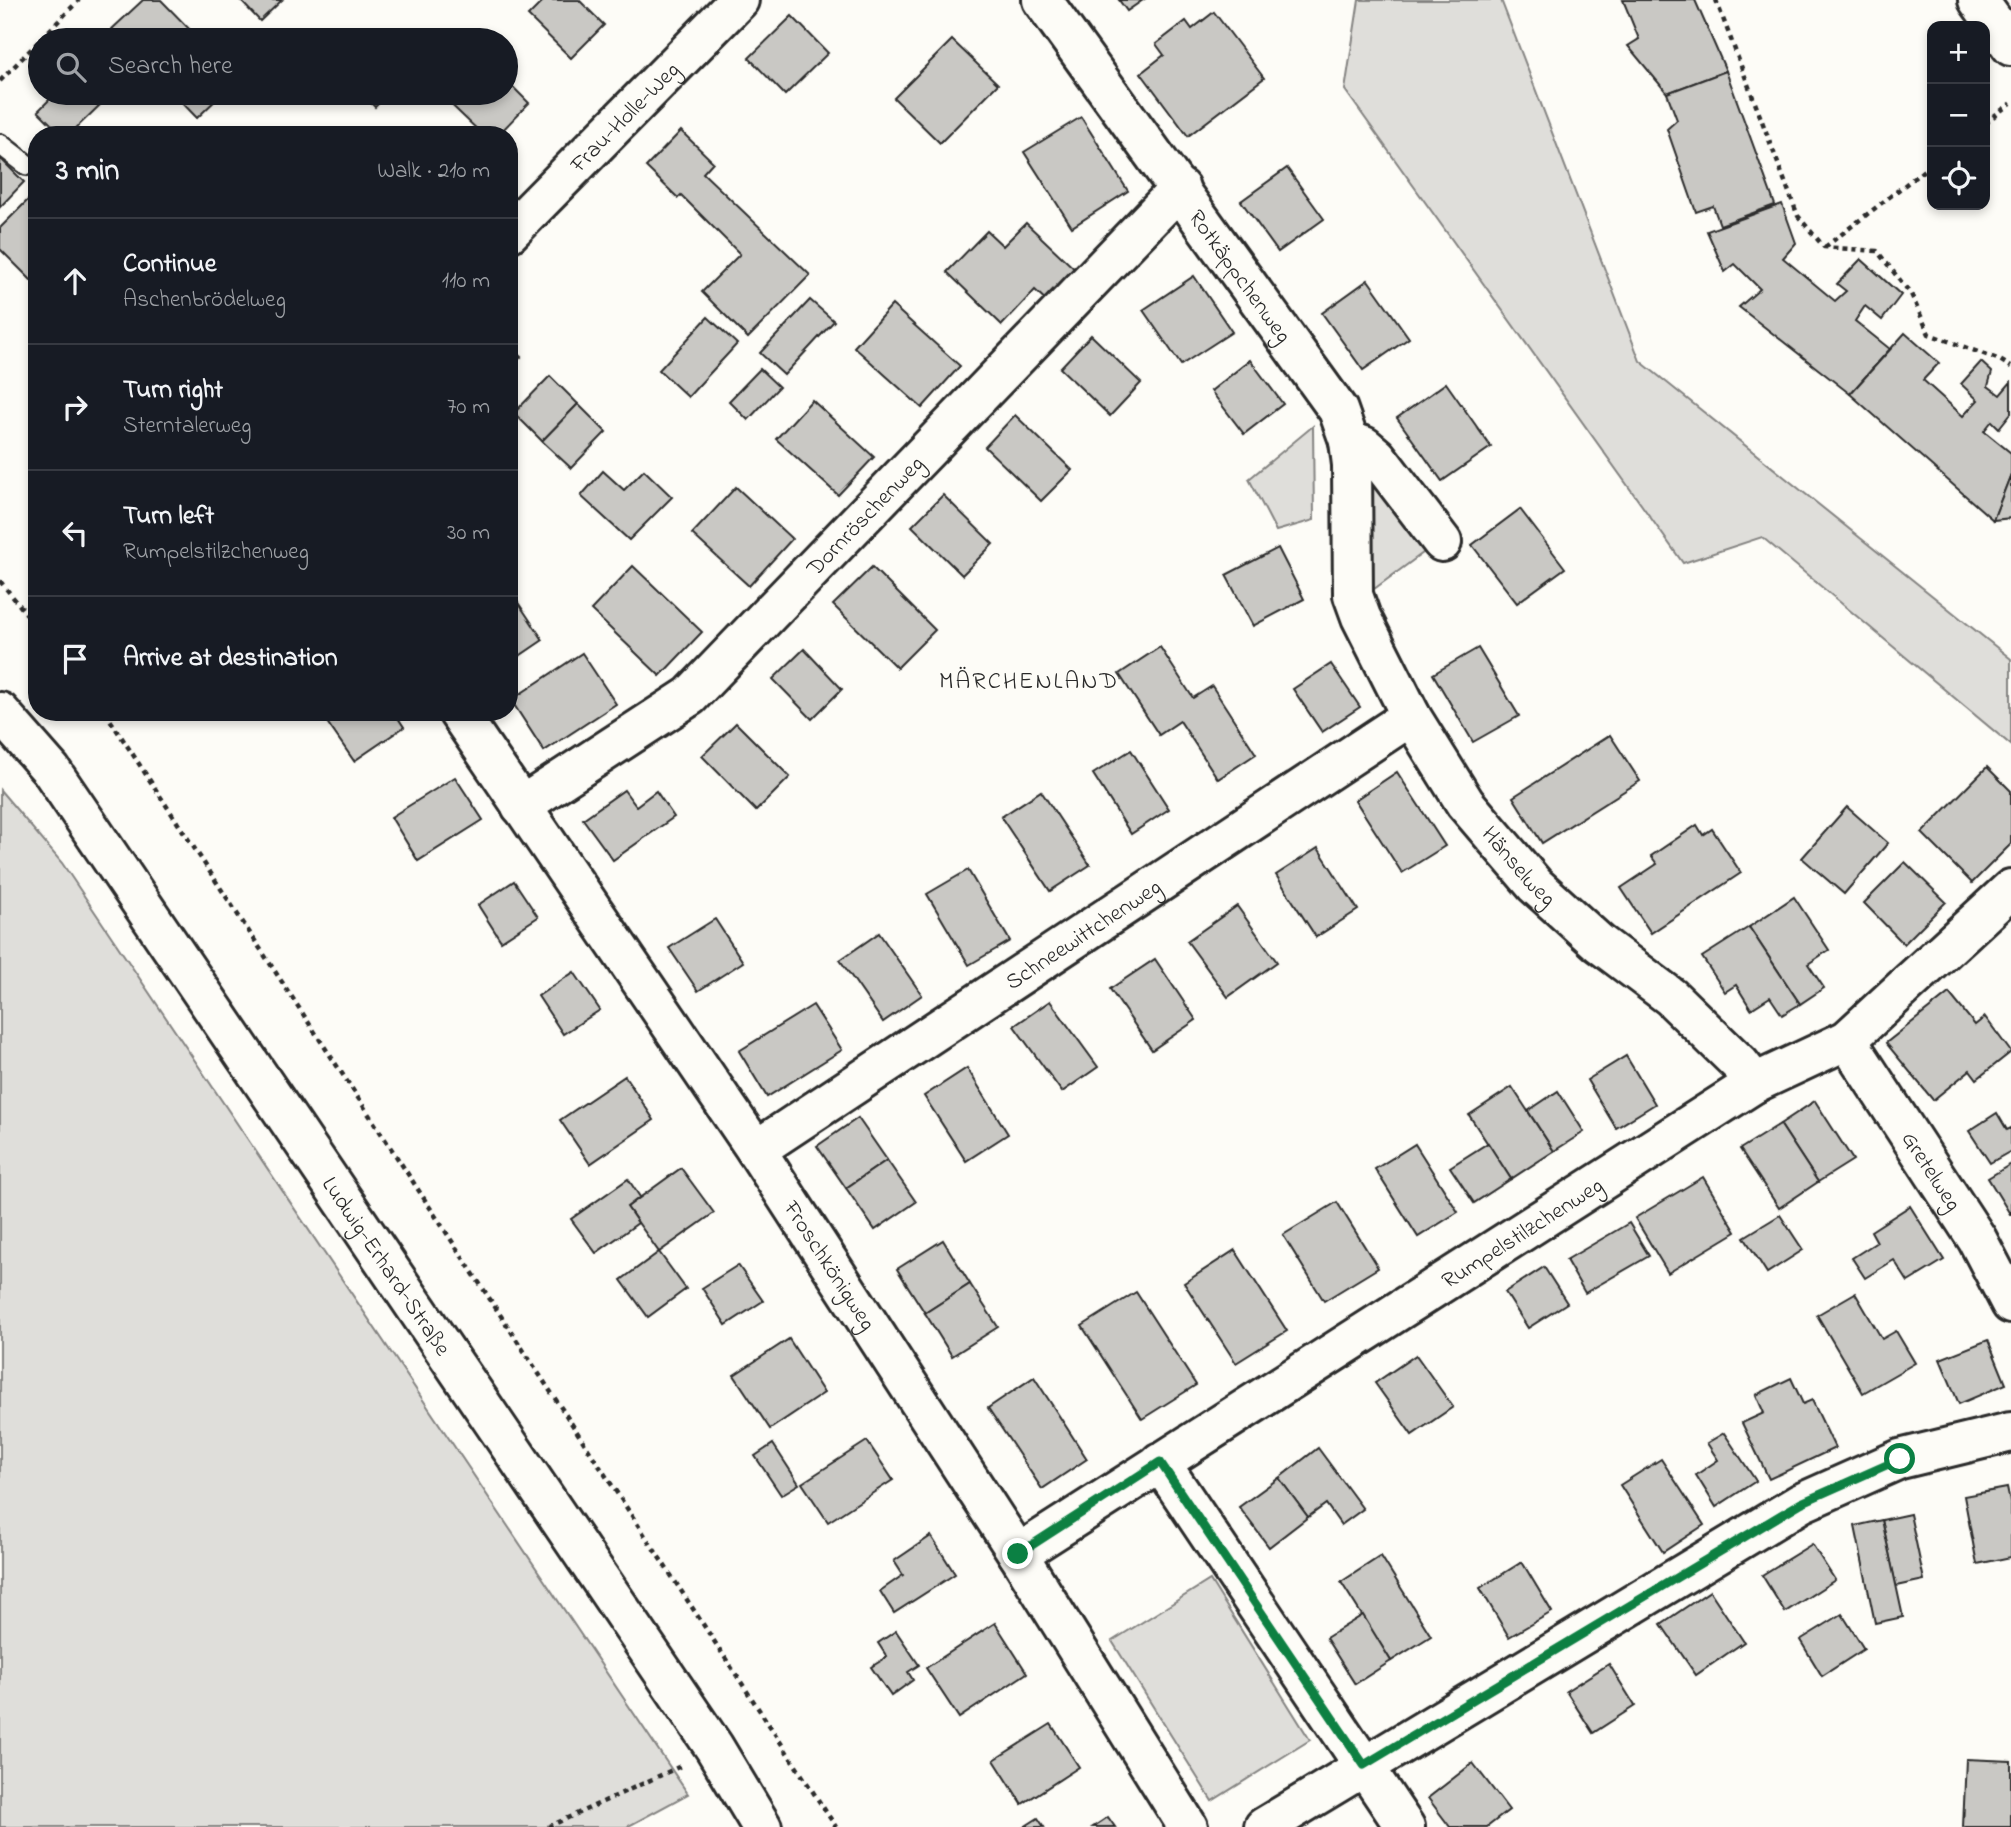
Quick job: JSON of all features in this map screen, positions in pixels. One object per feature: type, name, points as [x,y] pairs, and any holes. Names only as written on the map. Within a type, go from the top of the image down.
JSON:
[{"type":"street","name":"Frau-Holle-Weg","points":[[518,224],[739,0]]},
{"type":"street","name":"Rotkäppchenweg","points":[[1042,0],[1338,410],[1349,440],[1352,465],[1353,595]]},
{"type":"street","points":[[1978,0],[2011,46]]},
{"type":"street","name":"Dornröschenweg","points":[[520,806],[690,696],[1180,188]]},
{"type":"street","points":[[1349,440],[1364,446],[1377,457],[1442,542]]},
{"type":"street","name":"Hänselweg","points":[[1353,595],[1360,617],[1410,716],[1465,803],[1535,885],[1599,943],[1671,998],[1740,1064],[1755,1083]]},
{"type":"street","name":"Ludwig-Erhard-Straße","points":[[0,712],[59,782],[714,1747],[762,1827]]},
{"type":"street","name":"Schneewittchenweg","points":[[755,1150],[1410,716]]},
{"type":"street","name":"Froschkönigweg","points":[[464,721],[755,1150],[1018,1554],[1188,1827]]},
{"type":"street","name":"Rumpelstilzchenweg","points":[[1018,1554],[1755,1083],[1847,1040],[2011,889]]},
{"type":"street","name":"Gretelweg","points":[[1847,1040],[1977,1239],[2011,1304]]},
{"type":"street","points":[[1264,1827],[1801,1503],[1900,1459],[2011,1432]]},
{"type":"street","points":[[1160,1462],[1405,1827]]},
{"type":"lane","points":[[0,144],[27,165]]},
{"type":"path","points":[[52,28],[79,0]]},
{"type":"path","points":[[1716,0],[1798,216],[1824,247],[1877,251],[1911,294],[1928,334],[2000,360],[2011,368]]},
{"type":"path","points":[[0,81],[28,52]]},
{"type":"path","points":[[1990,119],[2011,103]]},
{"type":"path","points":[[1824,247],[1927,168]]},
{"type":"path","points":[[0,581],[28,616]]},
{"type":"path","points":[[112,721],[836,1827]]},
{"type":"path","points":[[548,1827],[692,1761],[714,1747]]},
{"type":"shaded area","points":[[1359,0],[1501,0],[1640,361],[2011,659],[2011,745],[1762,537],[1683,563],[1345,90]]},
{"type":"shaded area","points":[[1313,426],[1314,520],[1276,531],[1249,479]]},
{"type":"shaded area","points":[[1371,472],[1431,547],[1366,595]]},
{"type":"shaded area","points":[[0,790],[62,863],[688,1794],[627,1827],[0,1827]]},
{"type":"shaded area","points":[[1210,1580],[1310,1740],[1212,1801],[1112,1641]]},
{"type":"building","points":[[143,0],[161,0],[188,28],[113,28]]},
{"type":"building","points":[[240,0],[282,0],[260,21]]},
{"type":"building","points":[[544,0],[579,0],[604,25],[571,58],[528,16]]},
{"type":"building","points":[[1119,0],[1143,0],[1127,11]]},
{"type":"building","points":[[1623,0],[1695,0],[1726,71],[1667,93],[1628,46],[1639,39]]},
{"type":"building","points":[[1214,12],[1264,78],[1188,136],[1141,73],[1164,55],[1156,44],[1186,21],[1192,29]]},
{"type":"building","points":[[792,16],[828,53],[785,95],[749,58]]},
{"type":"building","points":[[952,40],[998,84],[940,143],[894,98]]},
{"type":"building","points":[[1726,71],[1775,205],[1720,225],[1713,206],[1696,212],[1667,129],[1677,120],[1667,93]]},
{"type":"building","points":[[518,92],[529,103],[507,126],[474,126],[452,105],[518,105]]},
{"type":"building","points":[[44,105],[100,105],[78,126],[53,126],[38,111]]},
{"type":"building","points":[[185,105],[211,105],[197,118]]},
{"type":"building","points":[[1081,117],[1128,191],[1072,227],[1024,152]]},
{"type":"building","points":[[681,131],[713,162],[703,173],[810,275],[748,338],[702,292],[740,254],[681,195],[678,198],[646,167]]},
{"type":"building","points":[[0,158],[24,182],[0,207]]},
{"type":"building","points":[[1287,168],[1324,219],[1278,252],[1241,201]]},
{"type":"building","points":[[28,200],[28,277],[0,249],[0,228]]},
{"type":"building","points":[[1782,204],[1796,243],[1783,258],[1835,301],[1846,291],[1837,284],[1861,259],[1901,295],[1882,320],[1865,306],[1855,321],[1890,349],[1850,394],[1739,307],[1760,289],[1735,264],[1725,272],[1707,231]]},
{"type":"building","points":[[1026,223],[1081,275],[1051,305],[1035,290],[1002,325],[947,272],[987,231],[1003,246]]},
{"type":"building","points":[[1194,276],[1232,332],[1181,365],[1143,310]]},
{"type":"building","points":[[1368,280],[1409,338],[1363,370],[1322,313]]},
{"type":"building","points":[[810,300],[834,321],[784,375],[760,353]]},
{"type":"building","points":[[892,305],[960,366],[922,408],[854,347]]},
{"type":"building","points":[[708,317],[737,344],[688,397],[659,370]]},
{"type":"building","points":[[1905,333],[1939,363],[1923,380],[1963,416],[1978,400],[1961,384],[1981,362],[1992,372],[1988,386],[2000,395],[2011,382],[2011,413],[1999,428],[1992,421],[1984,431],[2011,453],[2011,474],[1993,520],[1850,394]]},
{"type":"building","points":[[1091,335],[1141,383],[1110,416],[1060,368]]},
{"type":"building","points":[[1250,360],[1283,404],[1244,434],[1211,391]]},
{"type":"building","points":[[760,369],[779,387],[748,420],[729,401]]},
{"type":"building","points":[[550,376],[578,404],[542,441],[518,417],[518,409]]},
{"type":"building","points":[[1446,383],[1491,447],[1442,481],[1397,418]]},
{"type":"building","points":[[812,400],[874,457],[838,495],[776,439]]},
{"type":"building","points":[[578,404],[606,432],[571,468],[542,441]]},
{"type":"building","points":[[1015,415],[1072,470],[1041,501],[985,447]]},
{"type":"building","points":[[644,470],[672,497],[629,540],[581,496],[603,471],[624,490]]},
{"type":"building","points":[[2011,474],[2011,518],[1993,520]]},
{"type":"building","points":[[736,487],[792,539],[749,586],[692,534]]},
{"type":"building","points":[[943,495],[993,544],[962,575],[912,526]]},
{"type":"building","points":[[1520,509],[1565,568],[1517,603],[1472,545]]},
{"type":"building","points":[[1278,548],[1304,599],[1253,626],[1226,575]]},
{"type":"building","points":[[633,566],[702,632],[660,676],[591,610]]},
{"type":"building","points":[[872,567],[935,630],[897,668],[833,605]]},
{"type":"building","points":[[518,602],[543,640],[518,657]]},
{"type":"building","points":[[1160,647],[1193,698],[1212,686],[1256,754],[1218,779],[1180,721],[1159,735],[1119,674]]},
{"type":"building","points":[[1478,648],[1519,716],[1473,742],[1433,674]]},
{"type":"building","points":[[804,649],[842,689],[812,719],[773,679]]},
{"type":"building","points":[[582,653],[616,704],[544,751],[518,711],[518,695]]},
{"type":"building","points":[[1331,664],[1360,707],[1322,732],[1293,689]]},
{"type":"building","points":[[326,721],[400,721],[404,727],[354,761]]},
{"type":"building","points":[[736,723],[790,777],[756,811],[702,756]]},
{"type":"building","points":[[1610,735],[1640,781],[1542,843],[1513,797]]},
{"type":"building","points":[[1131,750],[1169,809],[1131,834],[1093,774]]},
{"type":"building","points":[[1987,767],[2011,791],[2011,844],[1972,883],[1922,833]]},
{"type":"building","points":[[1397,772],[1445,846],[1402,873],[1355,800]]},
{"type":"building","points":[[455,777],[483,820],[418,861],[391,817]]},
{"type":"building","points":[[624,790],[636,806],[656,791],[674,817],[613,860],[583,819]]},
{"type":"building","points":[[1041,791],[1090,865],[1050,891],[1001,817]]},
{"type":"building","points":[[1847,807],[1888,843],[1844,894],[1802,858]]},
{"type":"building","points":[[1697,825],[1703,835],[1712,829],[1741,873],[1651,933],[1621,888],[1657,864],[1651,856]]},
{"type":"building","points":[[1318,848],[1358,910],[1316,937],[1276,875]]},
{"type":"building","points":[[1905,862],[1946,902],[1904,944],[1864,903]]},
{"type":"building","points":[[968,870],[1010,941],[969,965],[927,894]]},
{"type":"building","points":[[514,881],[538,917],[501,941],[478,905]]},
{"type":"building","points":[[1794,897],[1829,950],[1808,964],[1824,988],[1800,1004],[1749,927]]},
{"type":"building","points":[[1237,906],[1277,962],[1228,997],[1187,941]]},
{"type":"building","points":[[715,919],[743,962],[698,991],[669,948]]},
{"type":"building","points":[[1749,927],[1800,1004],[1782,1015],[1770,997],[1751,1009],[1736,985],[1725,992],[1702,957]]},
{"type":"building","points":[[879,933],[922,995],[883,1022],[840,960]]},
{"type":"building","points":[[1155,959],[1196,1020],[1152,1050],[1110,989]]},
{"type":"building","points":[[574,972],[600,1010],[563,1034],[538,996]]},
{"type":"building","points":[[1949,993],[1975,1025],[1985,1017],[2011,1052],[1977,1079],[1970,1070],[1933,1100],[1886,1043]]},
{"type":"building","points":[[1050,1001],[1098,1067],[1062,1092],[1014,1026]]},
{"type":"building","points":[[813,1005],[842,1050],[767,1097],[739,1051]]},
{"type":"building","points":[[1626,1056],[1655,1104],[1616,1128],[1587,1080]]},
{"type":"building","points":[[967,1068],[1008,1134],[966,1161],[924,1096]]},
{"type":"building","points":[[625,1076],[654,1120],[590,1164],[560,1120]]},
{"type":"building","points":[[1512,1087],[1554,1151],[1511,1179],[1469,1115]]},
{"type":"building","points":[[1558,1091],[1584,1132],[1554,1151],[1528,1111]]},
{"type":"building","points":[[1815,1101],[1853,1160],[1818,1182],[1780,1124]]},
{"type":"building","points":[[1997,1113],[2007,1130],[2011,1128],[2011,1151],[1990,1163],[1969,1131]]},
{"type":"building","points":[[858,1118],[887,1160],[846,1188],[817,1146]]},
{"type":"building","points":[[1780,1124],[1818,1182],[1779,1208],[1740,1149]]},
{"type":"building","points":[[1488,1143],[1511,1179],[1474,1203],[1450,1167]]},
{"type":"building","points":[[1415,1144],[1458,1212],[1418,1237],[1375,1169]]},
{"type":"building","points":[[887,1160],[916,1202],[875,1230],[846,1188]]},
{"type":"building","points":[[2011,1164],[2011,1214],[2010,1214],[1988,1178]]},
{"type":"building","points":[[681,1168],[714,1213],[659,1252],[627,1207]]},
{"type":"building","points":[[1703,1177],[1736,1232],[1668,1273],[1635,1218]]},
{"type":"building","points":[[628,1179],[640,1197],[627,1207],[638,1223],[596,1253],[571,1219]]},
{"type":"building","points":[[1337,1202],[1378,1268],[1324,1301],[1283,1235]]},
{"type":"building","points":[[1910,1206],[1944,1260],[1908,1282],[1894,1260],[1865,1278],[1852,1258],[1877,1242],[1871,1231]]},
{"type":"building","points":[[1780,1215],[1803,1250],[1767,1273],[1744,1237]]},
{"type":"building","points":[[1629,1223],[1649,1256],[1585,1293],[1566,1260]]},
{"type":"building","points":[[943,1240],[970,1284],[925,1313],[897,1269]]},
{"type":"building","points":[[1235,1250],[1287,1331],[1236,1363],[1184,1283]]},
{"type":"building","points":[[659,1252],[686,1289],[648,1317],[621,1280]]},
{"type":"building","points":[[738,1265],[763,1301],[726,1325],[702,1288]]},
{"type":"building","points":[[1544,1267],[1567,1303],[1528,1328],[1505,1292]]},
{"type":"building","points":[[970,1284],[998,1327],[952,1356],[925,1313]]},
{"type":"building","points":[[1136,1292],[1196,1385],[1142,1419],[1082,1326]]},
{"type":"building","points":[[1855,1293],[1882,1339],[1896,1331],[1915,1363],[1863,1393],[1817,1315]]},
{"type":"building","points":[[789,1339],[824,1393],[770,1429],[734,1375]]},
{"type":"building","points":[[1988,1340],[2006,1384],[1959,1404],[1940,1359]]},
{"type":"building","points":[[1416,1355],[1453,1407],[1412,1435],[1375,1383]]},
{"type":"building","points":[[1034,1377],[1087,1459],[1042,1489],[988,1408]]},
{"type":"building","points":[[1791,1378],[1803,1404],[1812,1400],[1835,1448],[1769,1479],[1742,1423],[1764,1413],[1756,1395]]},
{"type":"building","points":[[1724,1433],[1756,1481],[1716,1507],[1696,1475],[1718,1460],[1707,1443]]},
{"type":"building","points":[[867,1441],[893,1480],[828,1522],[802,1483]]},
{"type":"building","points":[[773,1444],[799,1484],[781,1495],[755,1456]]},
{"type":"building","points":[[1318,1448],[1363,1509],[1341,1525],[1326,1504],[1308,1517],[1279,1478]]},
{"type":"building","points":[[1661,1459],[1704,1525],[1663,1552],[1620,1485]]},
{"type":"building","points":[[1279,1478],[1308,1517],[1269,1547],[1239,1507]]},
{"type":"building","points":[[2007,1488],[2011,1507],[2011,1557],[1977,1564],[1964,1496]]},
{"type":"building","points":[[1910,1514],[1924,1580],[1896,1586],[1882,1520]]},
{"type":"building","points":[[1882,1520],[1903,1617],[1875,1623],[1855,1526]]},
{"type":"building","points":[[931,1536],[955,1574],[894,1613],[880,1591],[903,1575],[894,1561]]},
{"type":"building","points":[[1812,1544],[1835,1580],[1785,1612],[1762,1575]]},
{"type":"building","points":[[1381,1556],[1431,1636],[1391,1661],[1341,1582]]},
{"type":"building","points":[[1522,1562],[1552,1612],[1509,1637],[1480,1588]]},
{"type":"building","points":[[1710,1591],[1744,1642],[1696,1675],[1661,1624]]},
{"type":"building","points":[[1842,1614],[1864,1649],[1822,1676],[1800,1640]]},
{"type":"building","points":[[1363,1615],[1391,1661],[1355,1684],[1326,1638]]},
{"type":"building","points":[[995,1623],[1027,1673],[959,1718],[926,1668]]},
{"type":"building","points":[[896,1631],[919,1665],[908,1672],[913,1680],[891,1696],[871,1667],[887,1657],[878,1643]]},
{"type":"building","points":[[1609,1664],[1635,1706],[1593,1733],[1566,1691]]},
{"type":"building","points":[[1051,1724],[1079,1767],[1022,1804],[994,1760]]},
{"type":"building","points":[[1966,1759],[2011,1761],[2011,1827],[1963,1827]]},
{"type":"building","points":[[1473,1763],[1509,1810],[1487,1827],[1450,1827],[1428,1798]]},
{"type":"building","points":[[1108,1817],[1115,1827],[1093,1827]]},
{"type":"building","points":[[1038,1818],[1044,1827],[1024,1827]]},
{"type":"district","name":"MÄRCHENLAND","points":[[1029,680]]},
{"type":"route","points":[[1018,1554],[1160,1462],[1364,1765],[1801,1503],[1900,1459]]}]
